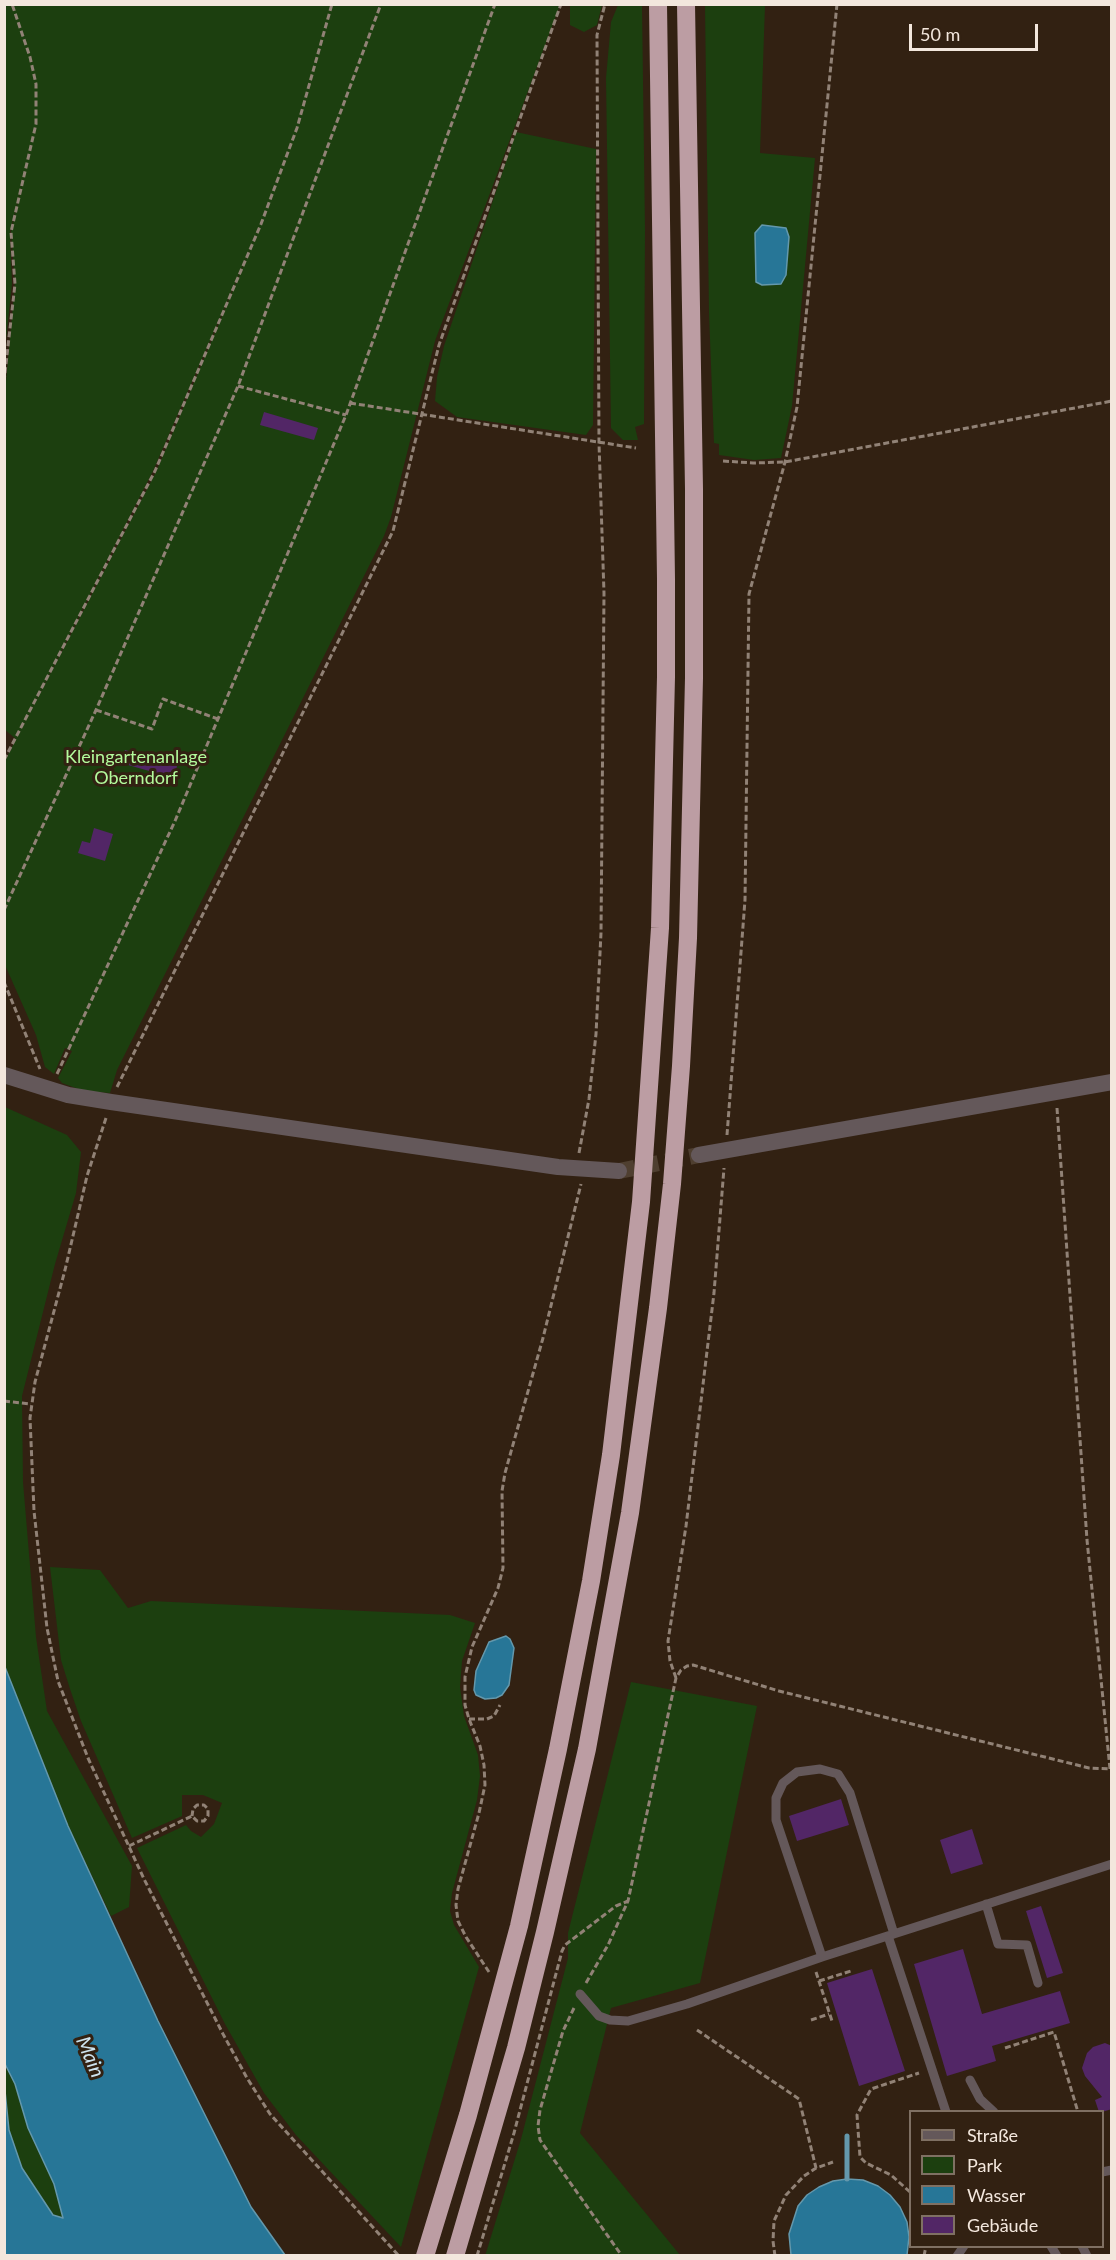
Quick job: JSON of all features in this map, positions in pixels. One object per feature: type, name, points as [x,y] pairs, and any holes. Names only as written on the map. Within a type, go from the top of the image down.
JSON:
[{"type":"highway","points":[[425,2256],[468,2115],[519,1926],[561,1738],[591,1581],[610,1455],[641,1202],[660,928],[666,579],[658,4]]},
{"type":"highway","points":[[455,2256],[495,2125],[545,1932],[587,1749],[630,1513],[658,1308],[681,1066],[690,859],[694,590],[686,4]]},
{"type":"street","points":[[4,1075],[68,1095],[111,1102],[580,1170],[618,1171]]},
{"type":"street","points":[[699,1155],[1112,1082]]},
{"type":"lane","points":[[822,1957],[776,1820],[776,1798],[783,1783],[797,1772],[820,1769],[838,1774],[850,1793],[945,2110]]},
{"type":"lane","points":[[580,1994],[598,2016],[610,2020],[628,2021],[687,2004],[812,1960],[1112,1864]]},
{"type":"lane","points":[[986,1904],[998,1944],[1027,1945],[1038,1983]]},
{"type":"lane","points":[[970,2080],[980,2099],[992,2110]]},
{"type":"path","points":[[4,382],[15,284],[11,232],[36,124],[36,84],[30,57],[12,4]]},
{"type":"path","points":[[4,760],[155,471],[261,224],[297,128],[332,4]]},
{"type":"path","points":[[4,910],[96,710],[238,386],[381,4]]},
{"type":"path","points":[[50,1089],[170,832],[346,415],[495,4]]},
{"type":"path","points":[[399,2256],[270,2114],[223,2034],[129,1846],[88,1758],[58,1681],[51,1653],[34,1511],[30,1446],[31,1404],[87,1176],[111,1102],[122,1074],[393,531],[440,345],[561,4]]},
{"type":"path","points":[[490,1973],[458,1921],[456,1905],[458,1889],[485,1785],[480,1746],[469,1719],[464,1690],[472,1647],[498,1588],[503,1568],[502,1491],[507,1463],[543,1338],[580,1170],[596,1034],[601,933],[604,593],[599,443],[597,35],[605,4]]},
{"type":"path","points":[[676,1678],[670,1661],[668,1641],[686,1526],[714,1293],[745,900],[749,594],[785,462],[797,407],[837,4]]},
{"type":"path","points":[[238,386],[346,415]]},
{"type":"path","points":[[723,461],[785,462],[1112,401]]},
{"type":"path","points":[[350,403],[636,448]]},
{"type":"path","points":[[96,710],[152,729],[163,699],[218,718]]},
{"type":"path","points":[[4,982],[50,1089]]},
{"type":"path","points":[[622,2256],[547,2152],[539,2133],[540,2110],[563,2031],[628,1901],[676,1678],[681,1670],[693,1665],[790,1694],[1089,1768],[1111,1769],[1087,1540],[1056,1092]]},
{"type":"path","points":[[4,1401],[31,1404]]},
{"type":"path","points":[[469,1719],[487,1719],[494,1716],[500,1705]]},
{"type":"path","points":[[197,1805],[204,1805],[208,1809],[208,1816],[204,1821],[197,1821],[192,1816],[193,1809],[197,1805]]},
{"type":"path","points":[[129,1846],[192,1816]]},
{"type":"path","points":[[477,2256],[514,2133],[565,1945],[616,1906],[628,1901]]},
{"type":"path","points":[[812,1960],[832,2021]]},
{"type":"path","points":[[819,1981],[851,1971]]},
{"type":"path","points":[[811,2020],[829,2014]]},
{"type":"path","points":[[698,2030],[799,2099],[816,2168]]},
{"type":"path","points":[[1005,2048],[1054,2032],[1077,2110]]},
{"type":"path","points":[[909,2191],[891,2175],[866,2163],[860,2157],[857,2115],[871,2089],[932,2069]]},
{"type":"path","points":[[776,2256],[773,2241],[774,2221],[779,2206],[794,2184],[816,2168],[832,2162]]},
{"type":"green space","name":"Kleingartenanlage Oberndorf","points":[[5,5],[560,5],[435,341],[391,517],[384,536],[117,1070],[110,1093],[84,1091],[62,1083],[58,1078],[72,1051],[65,1048],[54,1074],[45,1067],[36,1035],[5,965],[5,761],[16,739],[4,729],[4,403],[15,283],[11,232],[27,163],[10,232],[12,284],[5,349]],"holes":[[[261,224],[156,472],[17,737],[153,471]]]},
{"type":"green space","points":[[570,5],[602,5],[597,25],[584,32],[570,25]]},
{"type":"green space","points":[[618,5],[642,5],[645,230],[644,424],[635,427],[638,440],[623,440],[611,428],[606,78],[611,22]]},
{"type":"green space","points":[[705,5],[765,5],[760,153],[815,158],[792,406],[781,458],[754,460],[719,455],[719,444],[714,443],[709,313]]},
{"type":"green space","points":[[516,132],[596,149],[593,425],[586,435],[457,417],[435,401],[437,377],[444,346]]},
{"type":"green space","points":[[5,1107],[67,1135],[81,1152],[76,1193],[55,1264],[22,1396],[23,1482],[36,1637],[47,1711],[132,1866],[129,1907],[111,1916],[68,1826],[5,1667]]},
{"type":"green space","points":[[50,1567],[100,1570],[128,1608],[151,1601],[450,1615],[475,1623],[462,1661],[460,1687],[464,1716],[478,1755],[480,1776],[477,1800],[452,1893],[450,1911],[454,1925],[479,1967],[401,2247],[296,2135],[264,2093],[225,2024],[137,1848],[186,1825],[201,1837],[214,1824],[222,1803],[203,1795],[182,1795],[182,1816],[132,1838],[81,1721],[61,1660]]},
{"type":"green space","points":[[631,1682],[757,1706],[700,1983],[611,2008],[580,2133],[680,2255],[485,2256],[521,2139],[568,1958],[568,1933]]},
{"type":"green space","points":[[4,2064],[15,2084],[28,2128],[54,2184],[64,2219],[53,2215],[22,2168],[9,2130]]},
{"type":"water","points":[[762,225],[786,228],[789,237],[786,275],[781,284],[762,285],[756,282],[755,233]]},
{"type":"water","points":[[506,1636],[514,1648],[509,1685],[502,1695],[485,1699],[476,1695],[474,1690],[476,1671],[489,1642]]},
{"type":"water","name":"Main","points":[[5,1667],[68,1826],[158,2021],[251,2207],[285,2255],[5,2255],[5,2091],[9,2130],[22,2168],[53,2215],[63,2218],[54,2184],[28,2128],[15,2084],[5,2064]]},
{"type":"water","points":[[863,2180],[878,2186],[900,2207],[907,2222],[909,2237],[907,2255],[791,2255],[789,2234],[798,2206],[807,2195],[819,2187],[833,2181]]},
{"type":"building","points":[[264,412],[318,428],[314,440],[260,425]]},
{"type":"building","points":[[125,750],[177,766],[174,778],[121,763]]},
{"type":"building","points":[[94,828],[113,834],[105,861],[78,853],[82,841],[90,843]]},
{"type":"building","points":[[841,1799],[849,1825],[797,1841],[789,1816]]},
{"type":"building","points":[[972,1829],[983,1864],[951,1874],[940,1840]]},
{"type":"building","points":[[1041,1906],[1063,1973],[1047,1978],[1026,1911]]},
{"type":"building","points":[[963,1949],[982,2014],[1060,1991],[1070,2023],[992,2046],[996,2061],[947,2076],[914,1964]]},
{"type":"building","points":[[872,1969],[905,2071],[859,2086],[827,1983]]},
{"type":"building","points":[[1105,2043],[1112,2046],[1112,2109],[1104,2111],[1098,2110],[1095,2100],[1102,2097],[1085,2076],[1082,2068],[1087,2053],[1093,2047]]},
{"type":"waterway","points":[[847,2136],[847,2179]]},
{"type":"tunnel","points":[[619,1171],[699,1155]]}]
